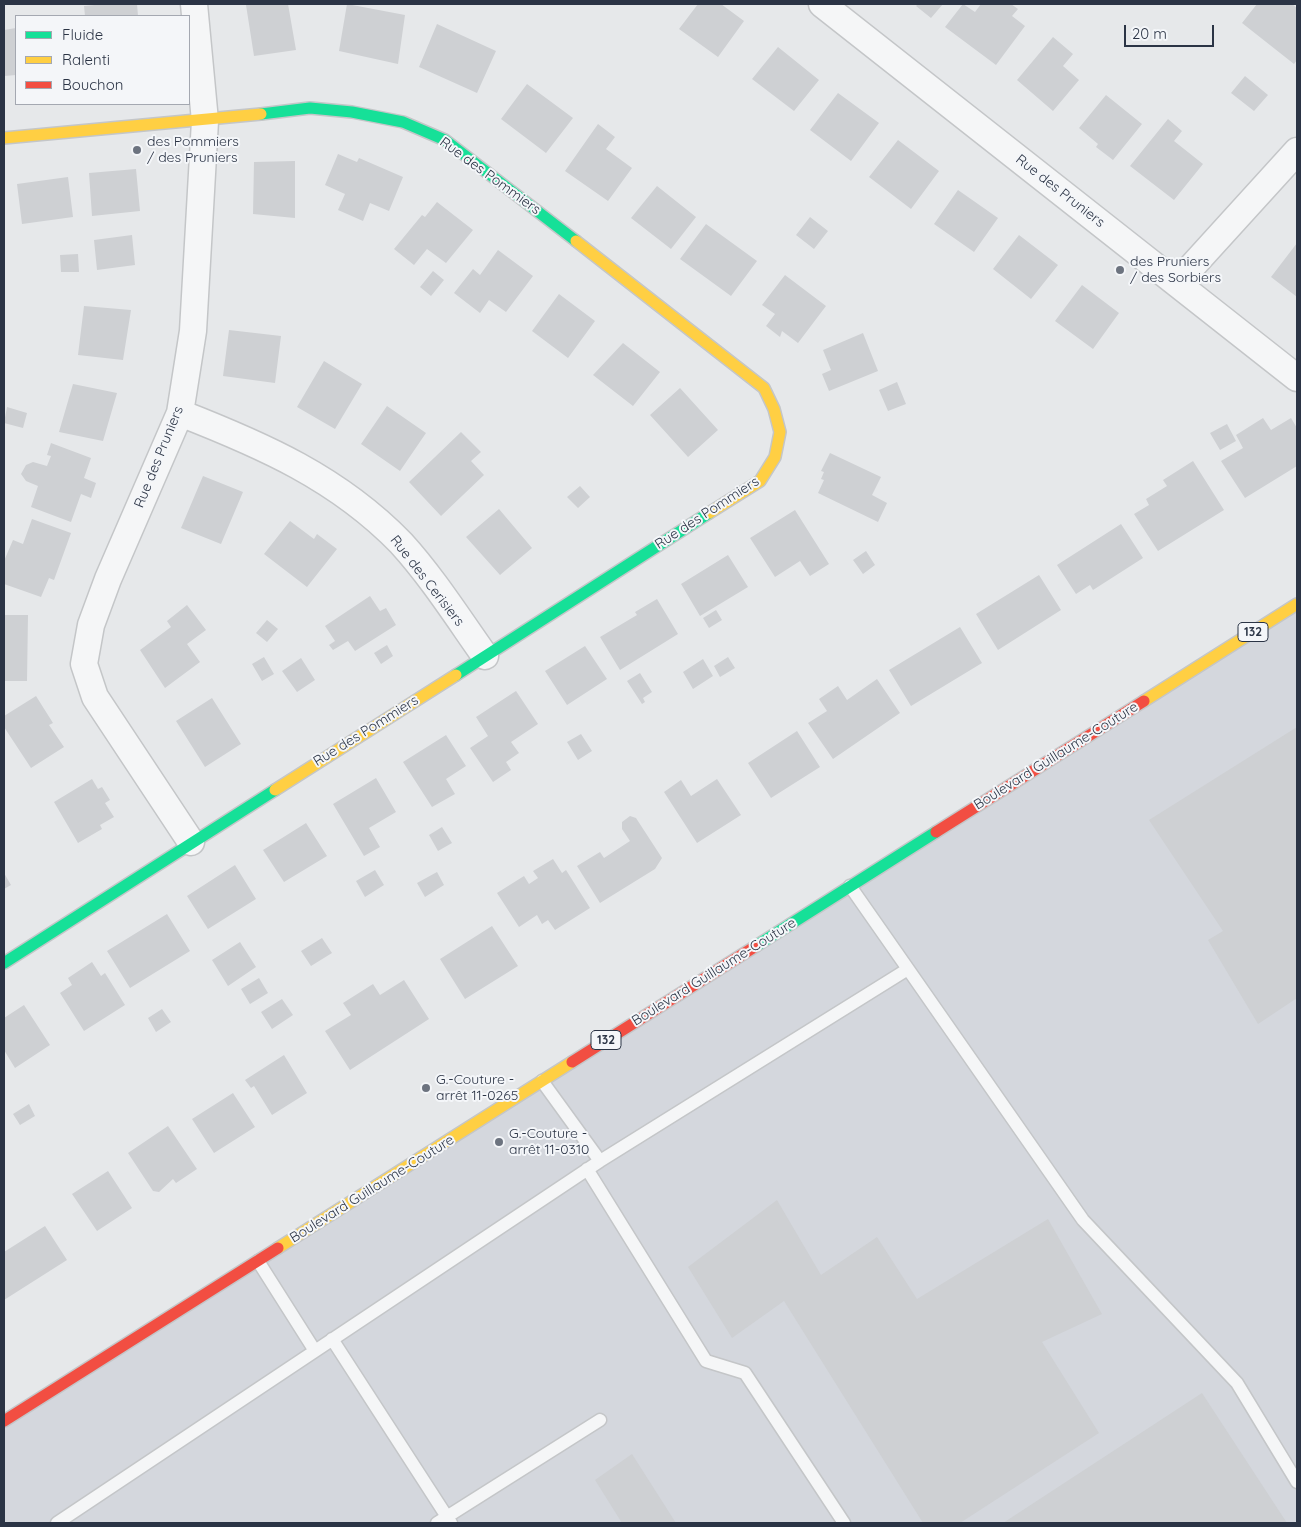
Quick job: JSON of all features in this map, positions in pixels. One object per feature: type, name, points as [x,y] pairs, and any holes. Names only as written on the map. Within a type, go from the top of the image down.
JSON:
[{"type":"street","name":"Rue des Pruniers","points":[[191,842],[95,697],[84,664],[91,625],[108,579],[180,413],[193,331],[205,122],[194,4]]},
{"type":"street","name":"Rue des Pruniers","points":[[822,4],[1297,378]]},
{"type":"street","name":"Rue des Pommiers","points":[[4,138],[205,122],[310,108],[352,112],[403,122],[445,140],[764,388],[774,409],[780,432],[775,457],[760,481],[4,963]]},
{"type":"street","points":[[1177,283],[1297,151]]},
{"type":"street","name":"Rue des Cerisiers","points":[[180,413],[257,443],[324,480],[363,507],[401,544],[443,596],[485,656]]},
{"type":"street","name":"Boulevard Guillaume-Couture","points":[[4,1421],[1297,604]]},
{"type":"lane","points":[[850,886],[1083,1220],[1237,1383],[1297,1482]]},
{"type":"lane","points":[[57,1523],[600,1160],[908,969]]},
{"type":"lane","points":[[542,1081],[600,1160]]},
{"type":"lane","points":[[587,1169],[706,1361],[745,1373],[844,1523]]},
{"type":"lane","points":[[258,1261],[315,1351]]},
{"type":"lane","points":[[332,1339],[445,1521],[600,1420]]},
{"type":"shaded area","points":[[1297,604],[1297,1523],[4,1523],[4,1421]]},
{"type":"building","points":[[137,4],[138,15],[85,15],[84,6]]},
{"type":"building","points":[[288,4],[296,50],[254,56],[246,5]]},
{"type":"building","points":[[347,4],[405,15],[398,64],[339,51]]},
{"type":"building","points":[[698,4],[721,4],[744,21],[718,57],[679,29]]},
{"type":"building","points":[[918,4],[943,4],[931,18],[916,6]]},
{"type":"building","points":[[963,4],[975,12],[981,4],[1011,4],[1018,9],[1012,16],[1025,26],[996,65],[945,27]]},
{"type":"building","points":[[1257,4],[1292,4],[1297,8],[1297,60],[1294,64],[1242,23]]},
{"type":"building","points":[[437,24],[496,51],[477,93],[419,67]]},
{"type":"building","points":[[15,28],[15,75],[4,76],[4,30]]},
{"type":"building","points":[[1053,37],[1073,54],[1063,66],[1079,80],[1053,111],[1017,80]]},
{"type":"building","points":[[778,47],[819,80],[794,111],[752,79]]},
{"type":"building","points":[[1245,76],[1268,95],[1254,111],[1231,93]]},
{"type":"building","points":[[527,84],[573,118],[546,153],[501,119]]},
{"type":"building","points":[[838,93],[879,123],[851,161],[810,130]]},
{"type":"building","points":[[1106,95],[1142,124],[1113,160],[1096,147],[1098,144],[1079,128]]},
{"type":"building","points":[[1168,119],[1182,131],[1174,141],[1203,164],[1174,200],[1130,166]]},
{"type":"building","points":[[598,124],[615,137],[606,149],[632,168],[608,201],[565,171]]},
{"type":"building","points":[[898,140],[939,171],[911,209],[869,177]]},
{"type":"building","points":[[338,154],[357,162],[359,158],[403,177],[389,211],[370,203],[363,221],[338,210],[345,194],[325,185]]},
{"type":"building","points":[[295,161],[295,218],[253,214],[254,162]]},
{"type":"building","points":[[136,169],[140,211],[92,216],[89,173]]},
{"type":"building","points":[[68,177],[73,217],[22,224],[17,184]]},
{"type":"building","points":[[657,186],[696,217],[671,249],[631,218]]},
{"type":"building","points":[[958,190],[998,218],[974,252],[934,224]]},
{"type":"building","points":[[437,202],[473,230],[446,263],[427,249],[414,265],[394,249],[422,215],[425,217]]},
{"type":"building","points":[[810,217],[828,231],[814,249],[796,235]]},
{"type":"building","points":[[706,224],[757,261],[731,296],[680,259]]},
{"type":"building","points":[[132,235],[135,265],[97,270],[94,240]]},
{"type":"building","points":[[1019,235],[1058,265],[1031,299],[993,269]]},
{"type":"building","points":[[1297,243],[1297,297],[1271,277]]},
{"type":"building","points":[[498,250],[533,276],[506,312],[489,300],[480,313],[454,293],[473,269],[480,275]]},
{"type":"building","points":[[78,254],[79,272],[61,272],[60,255]]},
{"type":"building","points":[[433,271],[444,280],[431,296],[420,287]]},
{"type":"building","points":[[785,275],[826,306],[798,343],[782,331],[780,337],[766,326],[775,314],[762,305]]},
{"type":"building","points":[[1082,285],[1119,313],[1093,349],[1055,321]]},
{"type":"building","points":[[559,294],[595,321],[568,358],[532,331]]},
{"type":"building","points":[[84,306],[131,310],[123,360],[78,355]]},
{"type":"building","points":[[229,330],[281,336],[275,383],[223,376]]},
{"type":"building","points":[[863,333],[878,371],[829,391],[822,374],[831,370],[823,350]]},
{"type":"building","points":[[623,343],[660,372],[633,406],[593,375]]},
{"type":"building","points":[[324,361],[362,384],[335,429],[297,407]]},
{"type":"building","points":[[897,382],[906,404],[888,411],[879,390]]},
{"type":"building","points":[[73,384],[117,393],[103,441],[59,432]]},
{"type":"building","points":[[680,388],[718,430],[688,457],[650,415]]},
{"type":"building","points":[[387,406],[426,433],[400,471],[361,444]]},
{"type":"building","points":[[7,407],[27,413],[23,428],[4,423]]},
{"type":"building","points":[[1263,418],[1271,430],[1291,418],[1297,428],[1297,466],[1245,498],[1221,461],[1243,448],[1236,435]]},
{"type":"building","points":[[1227,424],[1236,441],[1220,450],[1210,433]]},
{"type":"building","points":[[461,432],[481,452],[471,461],[484,475],[441,516],[409,482]]},
{"type":"building","points":[[51,443],[91,458],[84,478],[96,483],[91,498],[81,494],[71,522],[31,507],[38,486],[26,481],[21,474],[26,465],[33,462],[47,466],[51,456],[47,455]]},
{"type":"building","points":[[830,453],[881,477],[872,495],[887,503],[878,522],[818,493],[824,480],[821,479],[824,472],[821,471]]},
{"type":"building","points":[[1193,461],[1224,510],[1158,551],[1134,514],[1149,505],[1146,499],[1167,486],[1163,480]]},
{"type":"building","points":[[203,476],[243,492],[221,544],[181,528]]},
{"type":"building","points":[[580,486],[590,497],[578,508],[567,497]]},
{"type":"building","points":[[499,509],[532,548],[500,575],[466,537]]},
{"type":"building","points":[[795,510],[829,564],[810,576],[800,561],[775,577],[750,538]]},
{"type":"building","points":[[32,519],[71,533],[54,580],[49,578],[41,597],[4,584],[4,561],[13,540],[23,544]]},
{"type":"building","points":[[290,521],[314,539],[317,534],[337,549],[307,587],[264,554]]},
{"type":"building","points":[[1121,524],[1143,558],[1093,590],[1090,585],[1076,594],[1057,565]]},
{"type":"building","points":[[866,551],[875,565],[863,574],[853,560]]},
{"type":"building","points":[[728,555],[748,587],[700,616],[681,584]]},
{"type":"building","points":[[1039,575],[1061,610],[998,650],[976,614]]},
{"type":"building","points":[[370,596],[380,611],[386,608],[396,625],[355,651],[348,641],[333,650],[329,645],[335,641],[325,626]]},
{"type":"building","points":[[657,599],[678,634],[620,670],[600,637],[637,615],[635,612]]},
{"type":"building","points":[[187,605],[206,630],[187,644],[200,662],[165,688],[140,650],[171,627],[167,621]]},
{"type":"building","points":[[716,610],[722,620],[709,628],[703,618]]},
{"type":"building","points":[[4,615],[28,615],[27,681],[4,681]]},
{"type":"building","points":[[267,620],[278,629],[267,642],[256,633]]},
{"type":"building","points":[[960,627],[982,663],[911,706],[889,670]]},
{"type":"building","points":[[387,645],[393,656],[381,664],[374,653]]},
{"type":"building","points":[[585,646],[607,679],[567,705],[545,671]]},
{"type":"building","points":[[264,657],[274,674],[262,681],[252,664]]},
{"type":"building","points":[[728,657],[735,668],[720,677],[714,666]]},
{"type":"building","points":[[301,658],[315,680],[297,692],[282,671]]},
{"type":"building","points":[[703,659],[713,676],[693,689],[683,672]]},
{"type":"building","points":[[640,673],[652,692],[643,698],[645,702],[642,704],[627,681]]},
{"type":"building","points":[[877,679],[900,713],[833,759],[808,723],[827,711],[819,699],[838,686],[847,700]]},
{"type":"building","points":[[516,691],[538,724],[511,742],[519,753],[506,762],[511,770],[493,782],[470,748],[488,736],[476,717]]},
{"type":"building","points":[[36,696],[53,723],[49,725],[64,747],[31,768],[4,727],[4,716]]},
{"type":"building","points":[[212,698],[241,744],[205,767],[176,721]]},
{"type":"building","points":[[1297,727],[1297,998],[1258,1024],[1208,940],[1223,931],[1149,820]]},
{"type":"building","points":[[797,731],[820,767],[771,798],[748,763]]},
{"type":"building","points":[[581,734],[592,751],[578,760],[567,742]]},
{"type":"building","points":[[446,735],[466,766],[446,779],[455,794],[432,807],[403,762]]},
{"type":"building","points":[[376,778],[396,812],[369,828],[380,847],[364,856],[333,804]]},
{"type":"building","points":[[92,779],[98,789],[102,787],[110,800],[105,803],[114,817],[100,825],[102,829],[78,843],[54,802]]},
{"type":"building","points":[[717,779],[741,815],[697,843],[664,792],[681,780],[691,796]]},
{"type":"building","points":[[630,816],[636,818],[662,858],[655,869],[600,903],[577,866],[600,852],[604,858],[630,841],[622,829],[622,822]]},
{"type":"building","points":[[306,823],[327,856],[284,882],[263,850]]},
{"type":"building","points":[[442,827],[452,843],[438,851],[429,835]]},
{"type":"building","points":[[553,859],[562,873],[566,870],[590,908],[555,930],[548,920],[542,924],[537,915],[519,927],[497,893],[524,876],[529,884],[538,878],[533,871]]},
{"type":"building","points":[[235,865],[256,899],[208,929],[187,896]]},
{"type":"building","points":[[375,870],[384,885],[365,897],[356,881]]},
{"type":"building","points":[[437,872],[444,885],[425,897],[417,883]]},
{"type":"building","points":[[4,873],[11,885],[4,889]]},
{"type":"building","points":[[167,914],[190,951],[130,988],[107,951]]},
{"type":"building","points":[[492,926],[518,966],[465,999],[440,959]]},
{"type":"building","points":[[322,938],[332,953],[311,966],[301,951]]},
{"type":"building","points":[[240,942],[256,967],[228,986],[212,960]]},
{"type":"building","points":[[92,962],[101,976],[105,973],[125,1005],[84,1031],[60,993],[72,985],[68,978]]},
{"type":"building","points":[[259,978],[268,993],[250,1004],[241,989]]},
{"type":"building","points":[[404,980],[429,1019],[350,1070],[325,1031],[351,1015],[343,1003],[373,984],[380,995]]},
{"type":"building","points":[[282,999],[293,1015],[272,1029],[261,1012]]},
{"type":"building","points":[[24,1005],[50,1045],[15,1068],[4,1050],[4,1018]]},
{"type":"building","points":[[162,1009],[171,1022],[156,1032],[148,1018]]},
{"type":"building","points":[[284,1055],[307,1093],[272,1115],[254,1086],[251,1088],[245,1080]]},
{"type":"building","points":[[233,1093],[255,1127],[214,1153],[192,1119]]},
{"type":"building","points":[[29,1104],[35,1116],[20,1125],[13,1114]]},
{"type":"building","points":[[168,1126],[197,1169],[176,1183],[173,1179],[159,1192],[153,1191],[128,1153]]},
{"type":"building","points":[[108,1171],[132,1208],[97,1231],[72,1194]]},
{"type":"building","points":[[777,1200],[821,1275],[877,1237],[917,1299],[1048,1219],[1102,1314],[1042,1342],[1099,1433],[960,1523],[923,1523],[784,1301],[732,1338],[688,1267]]},
{"type":"building","points":[[45,1226],[67,1260],[4,1300],[4,1252]]},
{"type":"building","points":[[1202,1393],[1287,1523],[1003,1523]]},
{"type":"building","points":[[632,1454],[676,1523],[622,1523],[595,1480]]},
{"type":"traffic: fast","points":[[261,114],[310,108],[352,112],[403,122],[445,140],[576,241]]},
{"type":"traffic: fast","points":[[456,675],[709,513]]},
{"type":"traffic: fast","points":[[4,963],[275,790]]},
{"type":"traffic: fast","points":[[756,946],[936,832]]},
{"type":"traffic: slow","points":[[4,138],[261,114]]},
{"type":"traffic: slow","points":[[576,241],[764,388],[774,409],[780,432],[775,457],[760,481],[709,513]]},
{"type":"traffic: slow","points":[[1144,701],[1297,604]]},
{"type":"traffic: slow","points":[[275,790],[456,675]]},
{"type":"traffic: slow","points":[[278,1248],[572,1062]]},
{"type":"traffic: jam","points":[[936,832],[1144,701]]},
{"type":"traffic: jam","points":[[572,1062],[756,946]]},
{"type":"traffic: jam","points":[[4,1421],[278,1248]]},
{"type":"place","name":"des Pommiers / des Pruniers","points":[[137,150]]},
{"type":"place","name":"des Pruniers / des Sorbiers","points":[[1120,270]]},
{"type":"place","name":"G.-Couture - arrêt 11-0265","points":[[426,1088]]},
{"type":"place","name":"G.-Couture - arrêt 11-0310","points":[[499,1142]]}]
